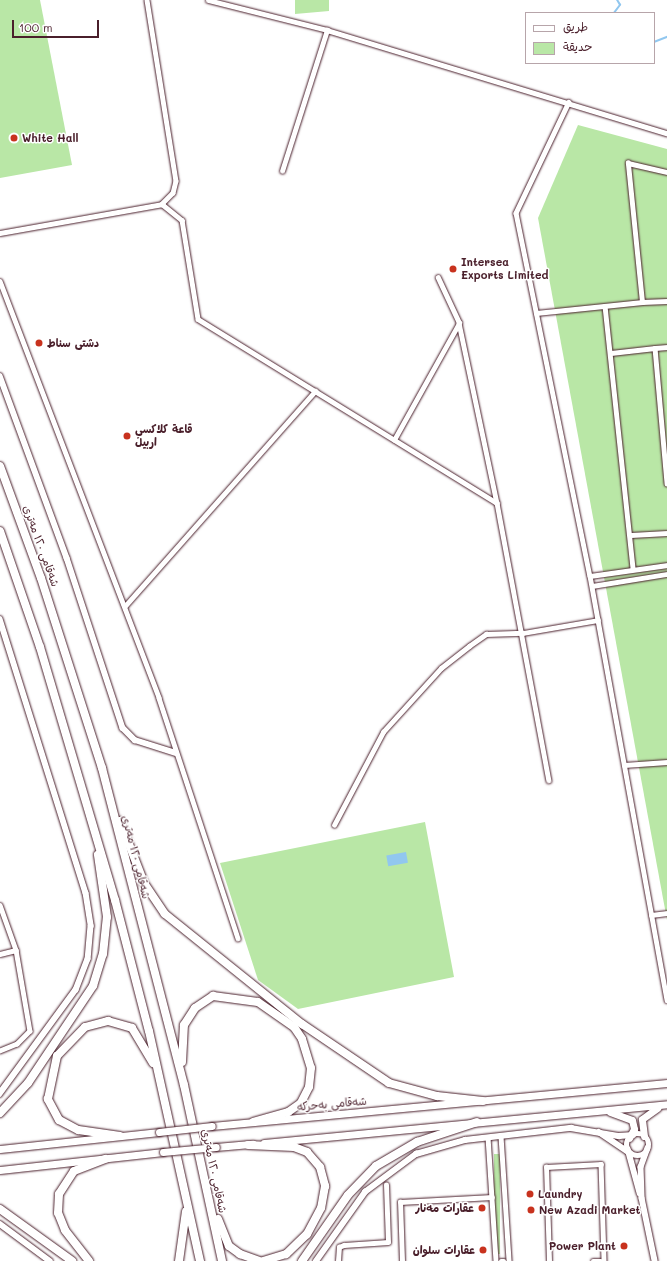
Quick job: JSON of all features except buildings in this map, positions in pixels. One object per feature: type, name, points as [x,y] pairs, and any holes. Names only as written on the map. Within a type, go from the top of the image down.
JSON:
[{"type":"highway","name":"شەقامی ١٢٠ مەتری","points":[[0,466],[41,578],[102,768],[184,1085],[206,1181],[222,1261]]},
{"type":"highway","points":[[0,531],[88,804],[162,1086],[186,1190],[200,1261]]},
{"type":"highway","points":[[102,768],[144,883],[165,914],[181,930],[302,1024],[389,1083],[437,1096],[482,1101]]},
{"type":"highway","points":[[0,1113],[28,1083],[80,1009],[93,986],[103,954],[106,900],[88,804]]},
{"type":"highway","points":[[184,1085],[180,1044],[184,1025],[195,1008],[209,998],[224,995],[244,997],[268,1007],[294,1027],[302,1039],[311,1068],[309,1088],[301,1102],[288,1112],[253,1122]]},
{"type":"highway","points":[[120,1136],[78,1130],[59,1120],[52,1110],[48,1084],[57,1056],[66,1044],[93,1024],[108,1021],[125,1024],[140,1037],[162,1086]]},
{"type":"highway","points":[[302,1261],[348,1195],[376,1166],[417,1142],[477,1122]]},
{"type":"highway","points":[[248,1144],[287,1146],[307,1152],[320,1167],[325,1186],[321,1208],[307,1234],[286,1254],[263,1261]]},
{"type":"highway","points":[[88,1261],[65,1230],[58,1213],[59,1194],[74,1171],[106,1159]]},
{"type":"highway","points":[[206,1181],[229,1246],[240,1254],[259,1261]]},
{"type":"highway","points":[[179,1261],[186,1229],[186,1190]]},
{"type":"highway","points":[[0,1209],[72,1261]]},
{"type":"main road","name":"شەقامی بەحرکە","points":[[0,1149],[212,1126],[667,1083]]},
{"type":"main road","points":[[0,1170],[164,1152],[667,1104]]},
{"type":"main road","points":[[644,1136],[640,1126],[643,1117],[667,1104]]},
{"type":"main road","points":[[602,1110],[631,1119],[634,1127],[631,1136]]},
{"type":"street","points":[[0,233],[162,204],[173,193],[176,181],[147,0]]},
{"type":"street","points":[[208,0],[327,30],[569,102],[667,133]]},
{"type":"street","points":[[282,171],[327,30]]},
{"type":"street","points":[[569,102],[516,214],[592,586],[667,1000]]},
{"type":"street","points":[[642,302],[628,163],[667,172]]},
{"type":"street","points":[[162,204],[182,220],[198,319],[497,503]]},
{"type":"street","points":[[438,278],[459,323],[523,633],[549,780]]},
{"type":"street","points":[[0,282],[125,606],[238,938]]},
{"type":"street","points":[[536,313],[642,302],[667,301]]},
{"type":"street","points":[[605,306],[631,536],[633,569]]},
{"type":"street","points":[[394,440],[459,323]]},
{"type":"street","points":[[611,353],[667,347]]},
{"type":"street","points":[[655,348],[667,483]]},
{"type":"street","points":[[0,376],[67,558],[123,728],[135,740],[176,753]]},
{"type":"street","points":[[125,606],[314,391]]},
{"type":"street","points":[[631,536],[667,533]]},
{"type":"street","points":[[590,576],[667,565]]},
{"type":"street","points":[[592,586],[667,574]]},
{"type":"street","points":[[0,618],[86,893],[91,926],[88,959],[73,994],[0,1094]]},
{"type":"street","points":[[334,825],[383,732],[441,668],[486,634],[523,633],[598,620]]},
{"type":"street","points":[[624,765],[667,762]]},
{"type":"street","points":[[0,905],[16,950],[30,1031],[17,1044],[0,1051]]},
{"type":"street","points":[[651,915],[667,914]]},
{"type":"street","points":[[0,954],[16,950]]},
{"type":"street","points":[[316,1261],[353,1206],[389,1171],[431,1148],[488,1137],[578,1127],[631,1136],[644,1136],[648,1148],[641,1166],[642,1198],[652,1261]]},
{"type":"street","points":[[597,1131],[618,1147],[630,1161]]},
{"type":"street","points":[[501,1136],[509,1261]]},
{"type":"street","points":[[631,1136],[630,1161],[642,1198]]},
{"type":"street","points":[[488,1137],[496,1261]]},
{"type":"street","points":[[618,1147],[643,1154],[648,1148]]},
{"type":"street","points":[[550,1261],[546,1167],[601,1164],[602,1261],[593,1261]]},
{"type":"street","points":[[338,1261],[339,1247],[344,1245],[388,1242],[386,1185]]},
{"type":"street","points":[[402,1261],[400,1202],[492,1197]]},
{"type":"street","points":[[0,1224],[50,1261]]},
{"type":"street","points":[[651,1250],[655,1261]]},
{"type":"green space","points":[[0,0],[40,0],[72,165],[0,178]]},
{"type":"green space","points":[[295,0],[329,0],[329,11],[295,14]]},
{"type":"green space","points":[[578,125],[667,149],[667,920],[538,218]]},
{"type":"green space","points":[[425,822],[454,977],[298,1009],[258,980],[220,863]]},
{"type":"green space","points":[[494,1154],[500,1154],[500,1254],[494,1254]]},
{"type":"water","points":[[406,852],[408,863],[388,866],[386,855]]},
{"type":"waterway","points":[[615,12],[620,5],[617,0]]},
{"type":"waterway","points":[[655,42],[667,37]]},
{"type":"place","name":"White Hall","points":[[14,138]]},
{"type":"place","name":"Intersea Exports Limited","points":[[453,269]]},
{"type":"place","name":"دشتی سناط","points":[[39,343]]},
{"type":"place","name":"قاعة كلاكسي اربيل","points":[[127,436]]},
{"type":"place","name":"Laundry","points":[[530,1194]]},
{"type":"place","name":"عقارات مەنار","points":[[482,1208]]},
{"type":"place","name":"New Azadi Market","points":[[531,1210]]},
{"type":"place","name":"Power Plant","points":[[624,1246]]},
{"type":"place","name":"عقارات سلوان","points":[[483,1250]]}]
